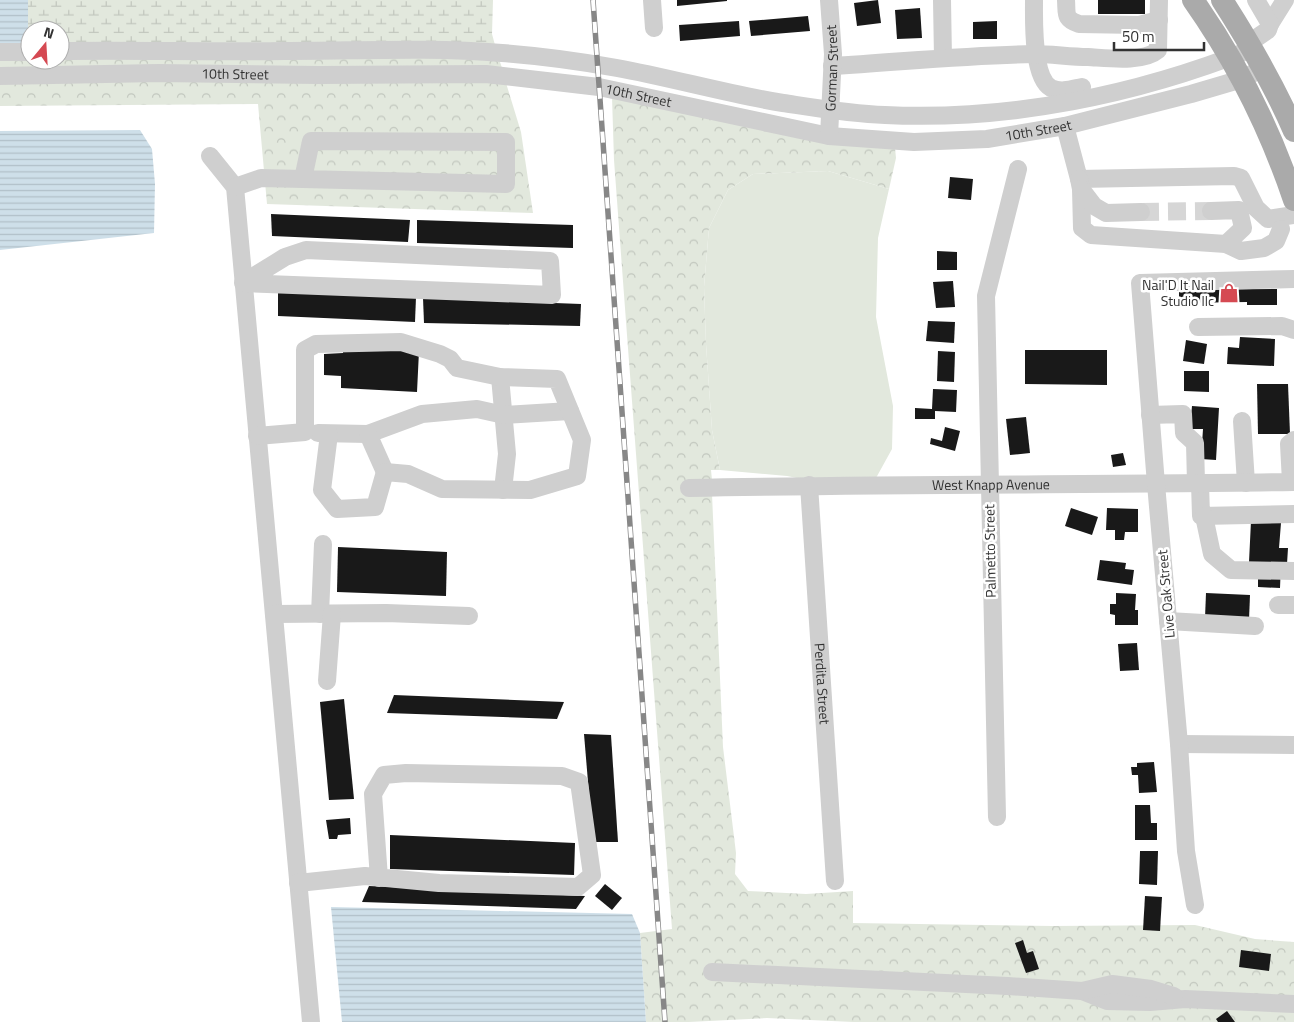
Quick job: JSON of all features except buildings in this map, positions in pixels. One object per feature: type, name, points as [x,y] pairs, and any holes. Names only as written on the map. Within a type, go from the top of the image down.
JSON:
[{"type":"main road","points":[[1192,0],[1242,79],[1260,114],[1294,200]]},
{"type":"main road","points":[[1222,0],[1255,53],[1294,131]]},
{"type":"street","points":[[652,0],[654,28]]},
{"type":"street","name":"Gorman Street","points":[[829,0],[832,66],[829,136]]},
{"type":"street","points":[[942,0],[943,58]]},
{"type":"street","points":[[1034,0],[1034,47],[1041,76],[1046,84],[1062,91],[1114,82],[1131,88]]},
{"type":"street","points":[[1066,0],[1067,16],[1071,21],[1079,24],[1139,25],[1159,19]]},
{"type":"street","points":[[1074,0],[1075,11],[1081,16],[1159,19]]},
{"type":"street","points":[[832,66],[1036,54],[1132,58],[1151,56],[1158,50],[1159,0]]},
{"type":"street","points":[[1256,0],[1270,24]]},
{"type":"street","points":[[1255,53],[1285,0]]},
{"type":"street","name":"10th Street","points":[[70,52],[410,49],[501,53],[618,68],[780,102],[883,115],[974,114],[1029,109],[1131,88],[1229,58],[1255,53]]},
{"type":"street","points":[[0,52],[20,52]]},
{"type":"street","name":"10th Street","points":[[0,76],[158,73],[310,75],[486,74],[544,79],[599,87],[829,136],[923,142],[986,139],[1065,126],[1242,79],[1255,53]]},
{"type":"street","points":[[542,57],[544,79]]},
{"type":"street","points":[[649,98],[653,76]]},
{"type":"street","points":[[1065,126],[1080,184],[1082,228],[1091,235],[1226,244],[1241,251],[1264,248],[1276,241],[1288,228]]},
{"type":"street","points":[[234,187],[261,178],[303,180],[506,184],[506,142],[311,141],[303,180]]},
{"type":"street","points":[[210,156],[234,187],[311,1022]]},
{"type":"street","name":"Palmetto Street","points":[[996,817],[986,296],[1018,169]]},
{"type":"street","points":[[1080,184],[1234,176],[1241,178],[1256,208],[1268,219],[1294,215]]},
{"type":"street","points":[[1080,184],[1094,206],[1106,213],[1141,212]]},
{"type":"street","points":[[1256,208],[1255,223],[1271,230],[1288,228]]},
{"type":"street","points":[[1211,211],[1239,210],[1243,228],[1226,244]]},
{"type":"street","points":[[306,250],[550,261],[552,296],[243,283],[285,258],[306,250]]},
{"type":"street","name":"Live Oak Street","points":[[1195,905],[1186,850],[1180,744],[1140,283],[1294,279]]},
{"type":"street","points":[[1198,327],[1282,326],[1294,330]]},
{"type":"street","points":[[305,432],[305,350],[316,344],[401,342],[440,354],[450,359],[457,368],[500,377],[557,379],[582,440],[577,476],[530,490],[442,489],[408,474],[385,472]]},
{"type":"street","points":[[500,377],[507,454],[503,490]]},
{"type":"street","points":[[257,436],[305,432],[368,434],[422,414],[477,408],[504,415],[570,411]]},
{"type":"street","points":[[1150,415],[1183,414],[1184,433],[1195,443],[1201,516],[1204,516],[1212,554],[1231,570],[1294,571]]},
{"type":"street","points":[[1242,421],[1246,482]]},
{"type":"street","points":[[329,434],[322,490],[337,509],[375,508],[385,472],[368,434]]},
{"type":"street","points":[[1293,482],[1289,444],[1294,440]]},
{"type":"street","name":"West Knapp Avenue","points":[[689,488],[989,483],[1156,484],[1293,482]]},
{"type":"street","name":"Perdita Street","points":[[810,485],[836,881]]},
{"type":"street","points":[[1204,516],[1294,514]]},
{"type":"street","points":[[324,544],[327,681]]},
{"type":"street","points":[[274,614],[386,613],[468,616]]},
{"type":"street","points":[[1168,621],[1255,626]]},
{"type":"street","points":[[1180,744],[1294,745]]},
{"type":"street","points":[[298,883],[365,876],[380,878],[439,883],[578,887],[592,875],[579,782],[562,776],[406,772],[384,775],[373,794],[380,878]]},
{"type":"street","points":[[712,972],[921,981],[1082,991],[1107,1001],[1150,1002],[1185,999],[1294,1004]]},
{"type":"green space","points":[[28,0],[493,0],[492,34],[495,45],[70,45],[70,20],[28,20]]},
{"type":"green space","points":[[410,56],[499,59],[502,68],[70,69],[70,58]]},
{"type":"green space","points":[[0,59],[20,59],[20,69],[0,69]]},
{"type":"green space","points":[[157,80],[506,83],[521,132],[533,213],[267,204],[258,104],[0,106],[0,83]]},
{"type":"green space","points":[[612,97],[895,148],[896,158],[889,189],[828,171],[753,174],[728,190],[709,228],[704,287],[706,344],[712,430],[720,470],[711,470],[712,480],[684,481],[683,494],[712,494],[723,747],[736,853],[735,874],[748,891],[806,894],[853,891],[853,923],[1052,926],[1195,925],[1255,939],[1294,942],[1294,1022],[853,1022],[767,1018],[646,1022],[640,933],[672,929],[614,160]]},
{"type":"green space","points":[[828,171],[889,189],[878,238],[876,317],[893,406],[892,449],[876,478],[802,479],[720,470],[712,430],[706,344],[704,287],[709,228],[728,190],[753,174]]},
{"type":"shaded area","points":[[0,0],[28,0],[28,20],[20,20],[20,45],[0,45]]},
{"type":"shaded area","points":[[140,130],[152,149],[155,184],[154,233],[0,250],[0,131]]},
{"type":"shaded area","points":[[331,907],[632,914],[640,933],[646,1022],[342,1022]]},
{"type":"tunnel","points":[[1141,212],[1211,211]]},
{"type":"railway","points":[[593,0],[665,1022]]},
{"type":"place","name":"Nail'D It Nail Studio llc","points":[[1229,293]]}]
